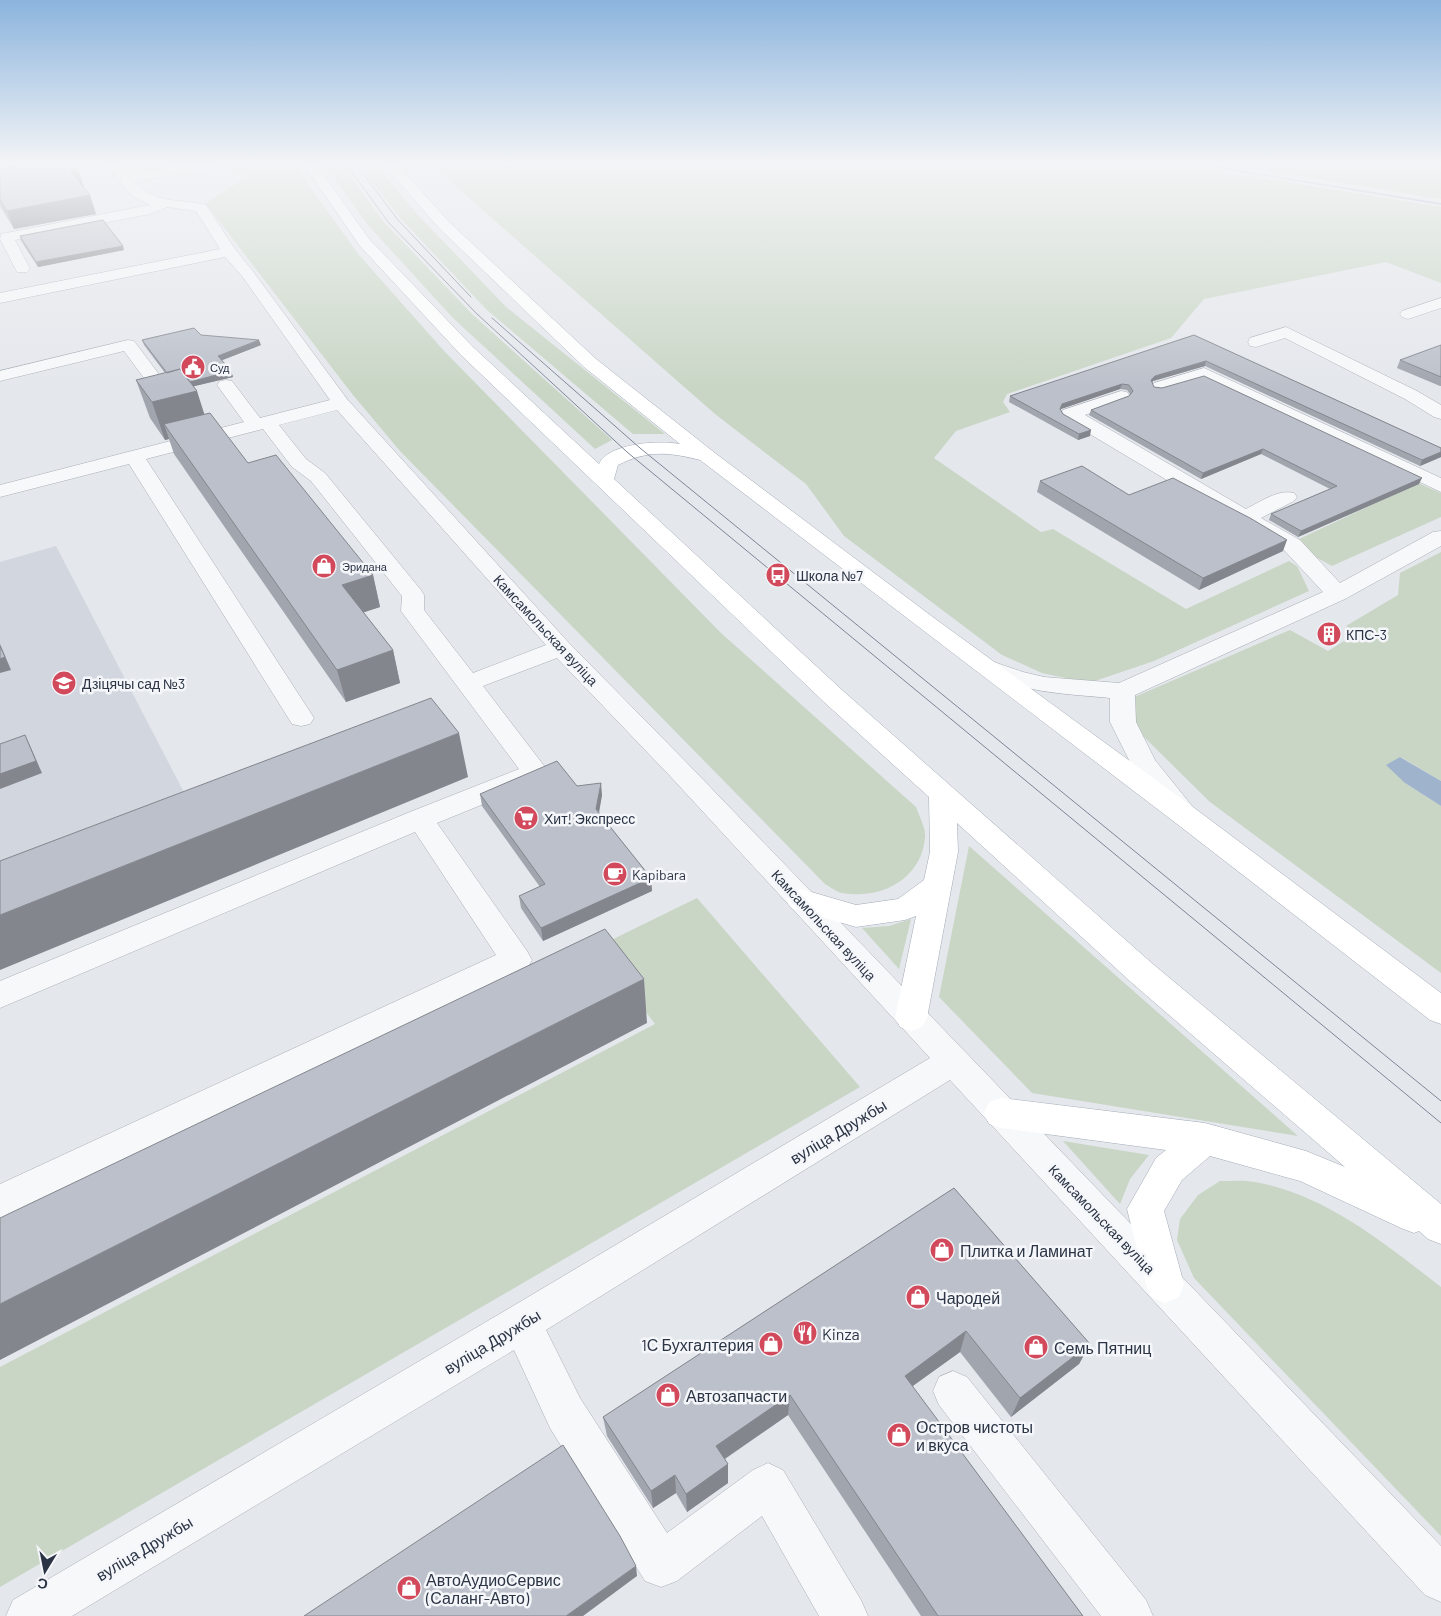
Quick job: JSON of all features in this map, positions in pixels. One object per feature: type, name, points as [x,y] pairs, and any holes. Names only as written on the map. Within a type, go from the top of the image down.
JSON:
[{"type":"main road","points":[[361,237],[467,352],[833,696],[1143,974],[1441,1228]]},
{"type":"main road","points":[[457,237],[590,363],[708,457],[982,665],[1187,817],[1441,1011]]},
{"type":"main road","points":[[604,479],[609,462],[640,448],[677,448],[708,457]]},
{"type":"main road","points":[[911,1018],[944,852],[942,792]]},
{"type":"main road","points":[[801,900],[856,916],[905,909],[938,885]]},
{"type":"main road","points":[[1001,1113],[1205,1139],[1306,1167],[1441,1228]]},
{"type":"main road","points":[[1165,1284],[1145,1209],[1169,1169],[1205,1139]]},
{"type":"street","points":[[6,237],[22,269]]},
{"type":"street","name":"Камсамольская вуліца","points":[[220,237],[342,403],[560,648],[679,770],[1441,1579]]},
{"type":"street","points":[[0,298],[229,252]]},
{"type":"street","points":[[1408,314],[1441,303]]},
{"type":"street","points":[[1256,342],[1286,332],[1411,395],[1441,413]]},
{"type":"street","points":[[0,376],[128,346],[158,385]]},
{"type":"street","points":[[1160,387],[1204,373],[1441,486]]},
{"type":"street","points":[[0,995],[420,819],[536,773],[412,611],[412,595],[318,476],[299,463],[226,385]]},
{"type":"street","points":[[1121,396],[1070,414],[1292,545],[1337,594]]},
{"type":"street","points":[[0,492],[342,403]]},
{"type":"street","points":[[135,456],[302,718]]},
{"type":"street","points":[[1246,517],[1287,496]]},
{"type":"street","points":[[982,665],[1015,678],[1044,685],[1122,691],[1337,594],[1441,537]]},
{"type":"street","points":[[468,683],[560,648]]},
{"type":"street","points":[[1122,691],[1124,722],[1144,764],[1187,817]]},
{"type":"street","points":[[0,1202],[516,960],[420,819]]},
{"type":"street","name":"вуліца Дружбы","points":[[29,1616],[522,1323],[952,1062]]},
{"type":"street","points":[[522,1323],[565,1413],[661,1565],[768,1485],[845,1616]]},
{"type":"street","points":[[953,1391],[1130,1616]]},
{"type":"shaded area","name":"Дзіцячы сад №3","points":[[56,546],[190,804],[0,878],[0,562]]},
{"type":"green space","points":[[232,237],[346,237],[359,255],[445,352],[721,633],[916,807],[925,837],[922,852],[908,875],[885,889],[871,893],[842,893],[825,884],[400,451],[353,395]]},
{"type":"green space","points":[[379,237],[399,237],[472,314],[612,440],[595,449],[453,318]]},
{"type":"green space","points":[[418,237],[439,237],[505,306],[665,434],[633,434],[487,310]]},
{"type":"green space","points":[[514,237],[1441,237],[1441,283],[1386,262],[1204,299],[1171,338],[1007,394],[1003,402],[1010,412],[956,431],[934,458],[1041,532],[1053,529],[1186,609],[1289,561],[1297,566],[1309,591],[1154,661],[1089,683],[1042,673],[1002,655],[844,536],[806,484],[715,414]]},
{"type":"green space","points":[[1418,483],[1441,493],[1441,517],[1332,566],[1301,549],[1297,540]]},
{"type":"green space","points":[[1441,552],[1441,781],[1401,757],[1405,783],[1441,806],[1441,973],[1210,802],[1143,736],[1129,709],[1132,698],[1290,630],[1328,651],[1357,633],[1346,626],[1398,595],[1400,573]]},
{"type":"green space","points":[[969,846],[1298,1136],[1032,1093],[939,997]]},
{"type":"green space","points":[[697,898],[860,1087],[0,1587],[0,1367],[655,1024],[597,947]]},
{"type":"green space","points":[[911,919],[899,969],[862,928],[889,926]]},
{"type":"green space","points":[[1063,1141],[1149,1155],[1130,1179],[1120,1204]]},
{"type":"green space","points":[[1220,1181],[1255,1182],[1281,1188],[1307,1198],[1354,1223],[1377,1238],[1441,1287],[1441,1536],[1194,1278],[1177,1240],[1180,1219],[1198,1195]]},
{"type":"water","points":[[1400,757],[1441,781],[1441,806],[1405,783],[1386,765]]},
{"type":"building","points":[[21,237],[116,237],[123,246],[36,262]]},
{"type":"building","name":"Суд","points":[[194,328],[201,335],[259,340],[218,356],[231,371],[190,382],[180,369],[167,373],[142,340]]},
{"type":"building","points":[[1194,335],[1441,448],[1441,452],[1422,460],[1206,361],[1155,376],[1151,380],[1154,387],[1162,388],[1204,376],[1422,478],[1301,531],[1271,514],[1337,486],[1263,449],[1203,473],[1091,410],[1129,396],[1133,391],[1129,385],[1122,384],[1062,404],[1060,409],[1063,414],[1091,430],[1079,434],[1010,396]]},
{"type":"building","points":[[1441,345],[1441,377],[1400,360]]},
{"type":"building","points":[[180,369],[197,391],[152,402],[136,380]]},
{"type":"building","points":[[210,413],[248,463],[276,455],[373,575],[342,585],[393,650],[337,670],[164,424]]},
{"type":"building","points":[[1082,466],[1129,495],[1173,478],[1250,518],[1287,540],[1203,578],[1040,481]]},
{"type":"building","points":[[0,646],[5,657],[0,659]]},
{"type":"building","points":[[431,698],[459,733],[0,915],[0,861]]},
{"type":"building","points":[[25,735],[36,761],[0,774],[0,744]]},
{"type":"building","points":[[557,761],[577,786],[601,783],[596,809],[651,878],[541,928],[519,896],[545,884],[480,794]]},
{"type":"building","points":[[605,929],[644,979],[0,1304],[0,1218]]},
{"type":"building","points":[[954,1188],[1090,1344],[1020,1398],[966,1331],[905,1376],[1083,1616],[938,1616],[790,1395],[716,1446],[728,1464],[686,1494],[675,1475],[651,1491],[603,1417]]},
{"type":"building","points":[[563,1445],[620,1536],[636,1566],[566,1616],[304,1616]]},
{"type":"tram line","points":[[403,237],[476,313],[627,452],[1441,1123]]},
{"type":"tram line","points":[[415,237],[471,297]]},
{"type":"tram line","points":[[492,318],[640,448],[1441,1101]]},
{"type":"place","name":"Суд","points":[[193,367]]},
{"type":"place","name":"Эридана","points":[[324,566]]},
{"type":"place","name":"Школа №7","points":[[778,575]]},
{"type":"place","name":"КПС-3","points":[[1329,634]]},
{"type":"place","name":"Дзіцячы сад №3","points":[[64,683]]},
{"type":"place","name":"Хит! Экспресс","points":[[526,818]]},
{"type":"place","name":"Kapibara","points":[[615,874]]},
{"type":"place","name":"Плитка и Ламинат","points":[[942,1250]]},
{"type":"place","name":"Чародей","points":[[918,1297]]},
{"type":"place","name":"Kinza","points":[[805,1333]]},
{"type":"place","name":"1С Бухгалтерия","points":[[771,1344]]},
{"type":"place","name":"Семь Пятниц","points":[[1036,1347]]},
{"type":"place","name":"Автозапчасти","points":[[668,1395]]},
{"type":"place","name":"Остров чистоты и вкуса","points":[[899,1435]]},
{"type":"place","name":"АвтоАудиоСервис (Саланг-Авто)","points":[[409,1588]]}]
